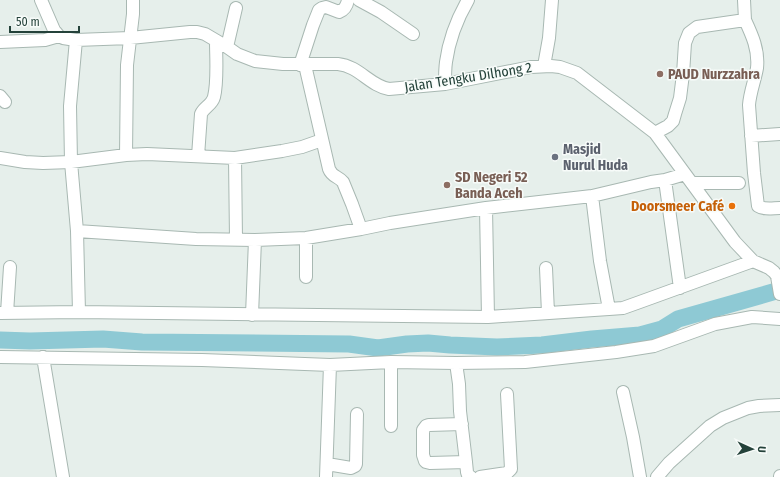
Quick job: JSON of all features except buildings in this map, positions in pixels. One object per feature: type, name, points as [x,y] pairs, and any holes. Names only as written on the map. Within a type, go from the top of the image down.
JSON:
[{"type":"street","points":[[0,42],[45,40],[59,36],[54,30],[42,0]]},
{"type":"street","points":[[126,155],[127,65],[133,0]]},
{"type":"street","points":[[348,0],[345,8],[339,12],[326,7],[319,10],[313,25],[303,65],[322,140],[326,163],[331,174],[343,182],[361,229]]},
{"type":"street","points":[[359,0],[381,12],[413,34]]},
{"type":"street","points":[[445,84],[446,62],[454,28],[468,0]]},
{"type":"street","points":[[544,66],[549,38],[552,0]]},
{"type":"street","points":[[744,0],[745,20],[752,35],[757,56],[757,69],[749,105],[758,206],[761,208],[780,208]]},
{"type":"street","points":[[227,47],[236,8]]},
{"type":"street","points":[[655,133],[668,126],[673,121],[676,114],[680,98],[685,43],[689,33],[697,27],[745,20]]},
{"type":"street","name":"Jalan Tengku Dilhong 2","points":[[59,36],[76,40],[130,38],[197,32],[205,34],[237,54],[255,61],[303,65],[344,65],[353,68],[377,85],[389,89],[445,84],[544,66],[560,67],[577,73],[655,133],[735,242],[753,260],[775,269],[780,294]]},
{"type":"street","points":[[76,40],[70,106],[71,162],[77,231],[79,312]]},
{"type":"street","points":[[198,156],[201,114],[204,108],[212,102],[214,97],[216,79],[216,41]]},
{"type":"street","points":[[751,136],[780,134]]},
{"type":"street","points":[[0,158],[44,163],[71,162],[126,155],[235,158],[302,147],[322,140]]},
{"type":"street","points":[[235,158],[236,239]]},
{"type":"street","points":[[77,231],[188,239],[255,240],[306,238],[486,208],[592,196],[665,180],[689,178],[739,183]]},
{"type":"street","points":[[665,180],[680,288]]},
{"type":"street","points":[[592,196],[600,261],[609,309]]},
{"type":"street","points":[[486,208],[488,317]]},
{"type":"street","points":[[306,238],[306,277]]},
{"type":"street","points":[[252,315],[255,240]]},
{"type":"street","points":[[10,267],[4,313],[79,312],[488,317],[623,308],[753,260]]},
{"type":"street","points":[[546,268],[548,313]]},
{"type":"street","points":[[0,357],[202,360],[330,365],[391,362],[524,362],[616,352],[654,346],[715,324],[752,317],[780,319]]},
{"type":"street","points":[[44,358],[63,477]]},
{"type":"street","points":[[390,426],[391,362]]},
{"type":"street","points":[[456,363],[467,472],[468,475],[472,477]]},
{"type":"street","points":[[326,477],[330,365]]},
{"type":"street","points":[[623,392],[640,477]]},
{"type":"street","points":[[480,477],[507,475],[511,469],[507,394]]},
{"type":"street","points":[[656,477],[669,463],[710,426],[723,418],[748,408],[780,405]]},
{"type":"street","points":[[327,464],[351,468],[355,466],[357,414]]},
{"type":"street","points":[[462,424],[426,426],[423,430],[423,455],[424,461],[430,463],[466,462]]},
{"type":"waterway","points":[[0,340],[30,341],[103,339],[142,342],[349,344],[378,348],[428,343],[497,347],[542,345],[640,335],[662,329],[678,319],[780,290]]},
{"type":"place","name":"PAUD Nurzzahra","points":[[660,74]]},
{"type":"place","name":"Masjid Nurul Huda","points":[[555,157]]},
{"type":"place","name":"SD Negeri 52 Banda Aceh","points":[[447,185]]},
{"type":"place","name":"Doorsmeer Café","points":[[732,206]]}]
